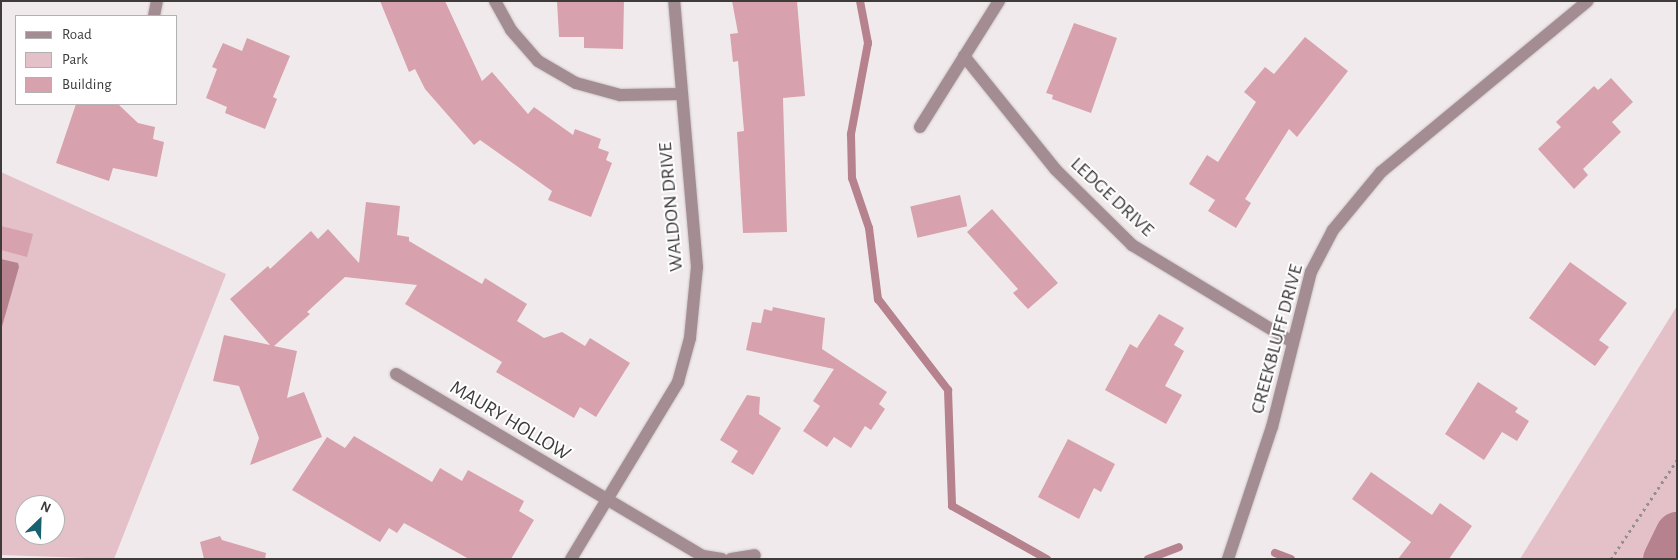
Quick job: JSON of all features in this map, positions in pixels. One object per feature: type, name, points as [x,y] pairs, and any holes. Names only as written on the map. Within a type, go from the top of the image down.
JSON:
[{"type":"street","points":[[154,15],[157,1]]},
{"type":"street","points":[[495,1],[511,30],[538,61],[576,84],[620,95],[681,94]]},
{"type":"street","name":"WALDON DRIVE","points":[[570,559],[678,382],[690,338],[697,267],[674,1]]},
{"type":"street","points":[[920,127],[999,1]]},
{"type":"street","name":"CREEKBLUFF DRIVE","points":[[1228,559],[1272,427],[1311,272],[1333,230],[1353,202],[1381,172],[1588,1]]},
{"type":"street","name":"LEDGE DRIVE","points":[[964,56],[1056,170],[1132,245],[1292,342]]},
{"type":"street","name":"MAURY HOLLOW","points":[[396,374],[702,556],[722,559]]},
{"type":"street","points":[[731,559],[755,555]]},
{"type":"path","points":[[1611,559],[1677,460]]},
{"type":"green space","points":[[1,172],[226,274],[114,559],[1,555]]},
{"type":"green space","points":[[1677,306],[1677,559],[1520,559]]},
{"type":"shaded area","points":[[1,259],[18,263],[19,267],[1,330]]},
{"type":"building","points":[[380,1],[445,1],[482,81],[492,72],[528,114],[534,107],[573,135],[575,129],[601,139],[598,148],[609,152],[606,160],[612,163],[591,217],[548,200],[552,191],[480,140],[474,145],[425,89],[415,69],[409,72]]},
{"type":"building","points":[[557,1],[624,1],[623,49],[584,48],[584,37],[559,37]]},
{"type":"building","points":[[732,1],[797,1],[805,96],[783,98],[787,232],[743,233],[737,132],[744,131],[738,61],[733,62],[730,34],[738,33]]},
{"type":"building","points":[[1074,23],[1117,38],[1091,113],[1052,99],[1053,95],[1046,93]]},
{"type":"building","points":[[1305,37],[1348,71],[1297,137],[1289,129],[1245,199],[1251,203],[1236,228],[1208,211],[1215,200],[1189,184],[1207,155],[1218,162],[1256,102],[1244,92],[1265,67],[1274,74]]},
{"type":"building","points":[[247,38],[290,56],[273,97],[277,99],[265,129],[225,113],[227,107],[206,98],[217,69],[212,67],[223,43],[242,51]]},
{"type":"building","points":[[1611,78],[1633,102],[1612,122],[1621,132],[1583,169],[1588,175],[1574,189],[1538,149],[1561,127],[1556,122],[1594,86],[1598,90]]},
{"type":"building","points":[[76,105],[119,105],[138,123],[155,127],[153,139],[164,142],[157,177],[113,168],[109,181],[56,163]]},
{"type":"building","points":[[960,195],[967,226],[918,238],[910,206]]},
{"type":"building","points":[[366,202],[400,206],[397,235],[409,237],[409,241],[482,284],[485,278],[527,304],[517,321],[544,338],[562,332],[585,346],[590,338],[630,363],[596,417],[580,407],[574,418],[496,372],[502,362],[405,304],[417,285],[345,277],[307,312],[310,314],[274,346],[297,351],[287,398],[304,392],[322,437],[250,465],[259,438],[239,386],[213,381],[224,335],[270,345],[230,299],[268,266],[270,269],[311,231],[318,239],[328,229],[359,263]]},
{"type":"building","points":[[992,209],[1058,283],[1028,309],[1013,293],[1018,289],[967,232]]},
{"type":"building","points":[[1,226],[33,234],[27,257],[1,250]]},
{"type":"building","points":[[1570,262],[1627,303],[1599,340],[1609,347],[1595,366],[1529,318]]},
{"type":"building","points":[[773,307],[825,318],[822,349],[887,392],[879,404],[885,409],[871,430],[865,426],[851,448],[834,437],[827,447],[803,431],[820,406],[813,401],[834,369],[746,350],[752,322],[761,323],[764,309],[772,311]]},
{"type":"building","points":[[1159,314],[1184,328],[1174,345],[1184,351],[1165,386],[1182,395],[1166,424],[1105,390],[1130,344],[1137,348]]},
{"type":"building","points":[[1478,382],[1518,408],[1515,412],[1529,421],[1517,441],[1502,432],[1484,460],[1445,434]]},
{"type":"building","points":[[747,395],[760,397],[759,414],[781,428],[753,475],[731,462],[738,451],[720,440]]},
{"type":"building","points":[[354,436],[432,482],[440,468],[462,481],[468,470],[524,501],[519,511],[534,520],[511,559],[469,559],[404,523],[397,533],[389,528],[380,542],[292,490],[327,437],[345,448]]},
{"type":"building","points":[[1068,439],[1115,464],[1101,492],[1094,488],[1079,519],[1038,497]]},
{"type":"building","points":[[1371,472],[1432,515],[1440,503],[1472,526],[1449,559],[1398,559],[1411,542],[1352,499]]},
{"type":"building","points":[[220,536],[222,540],[266,553],[265,559],[204,559],[200,542]]},
{"type":"waterway","points":[[860,1],[868,43],[851,134],[852,178],[869,228],[878,299],[948,390],[952,506],[1047,559]]},
{"type":"waterway","points":[[1665,559],[1677,534]]},
{"type":"waterway","points":[[1148,559],[1179,547]]},
{"type":"waterway","points":[[1275,553],[1291,559]]}]
